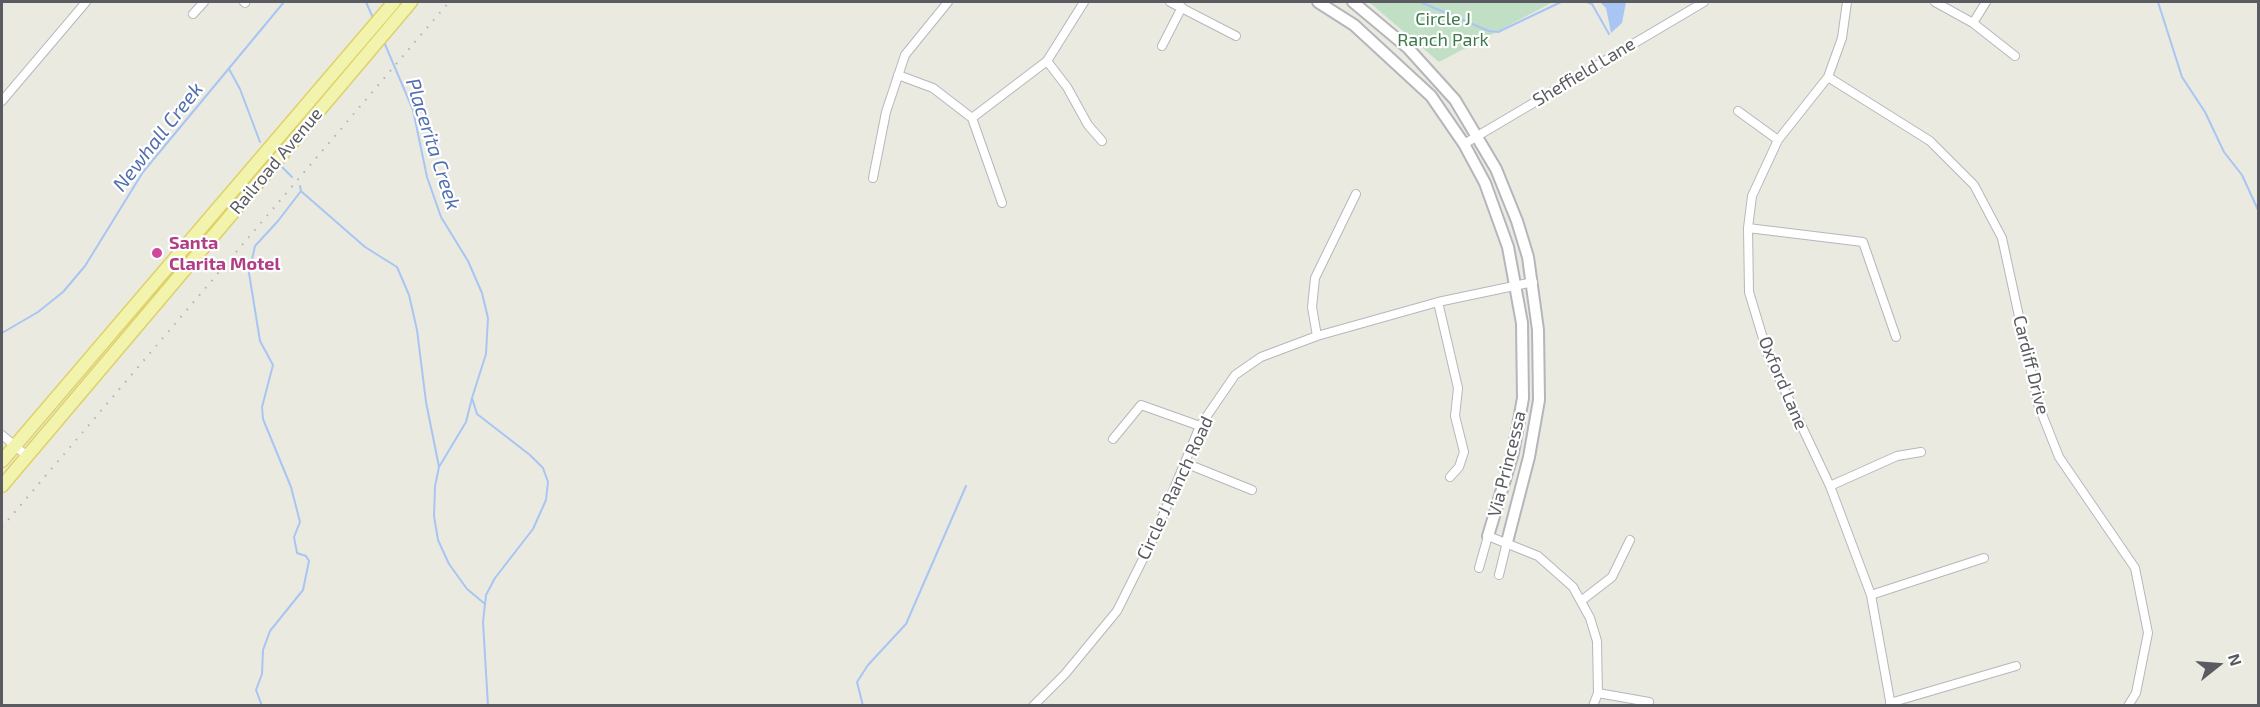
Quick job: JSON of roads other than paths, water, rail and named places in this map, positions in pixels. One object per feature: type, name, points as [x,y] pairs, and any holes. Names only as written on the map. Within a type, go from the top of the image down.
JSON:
[{"type":"main road","name":"Railroad Avenue","points":[[2,486],[411,2]]},
{"type":"main road","name":"Railroad Avenue","points":[[2,461],[393,3]]},
{"type":"main road","points":[[156,302],[155,294],[184,258],[183,248]]},
{"type":"street","points":[[2,100],[86,2]]},
{"type":"street","points":[[193,14],[204,2]]},
{"type":"street","points":[[873,178],[886,112],[904,55],[948,2]]},
{"type":"street","points":[[972,118],[1047,62],[1084,2]]},
{"type":"street","points":[[1170,2],[1236,36]]},
{"type":"street","name":"Via Princessa","points":[[1318,2],[1354,24],[1406,70],[1431,96],[1464,144],[1496,212],[1517,286],[1524,358],[1523,398],[1513,453],[1479,568]]},
{"type":"street","name":"Via Princessa","points":[[1353,2],[1408,48],[1433,74],[1478,135],[1517,221],[1533,282],[1540,367],[1539,400],[1529,457],[1499,575]]},
{"type":"street","name":"Sheffield Lane","points":[[1464,144],[1704,2]]},
{"type":"street","name":"Oxford Lane","points":[[1847,2],[1842,38],[1828,77],[1778,141],[1752,196],[1748,228],[1749,292],[1768,355],[1830,486],[1871,595],[1891,704]]},
{"type":"street","points":[[1935,2],[1973,22],[2015,56]]},
{"type":"street","points":[[1973,22],[1986,2]]},
{"type":"street","points":[[1162,46],[1182,7]]},
{"type":"street","points":[[1047,62],[1067,87],[1088,125],[1102,141]]},
{"type":"street","points":[[898,75],[933,88],[972,118],[1002,203]]},
{"type":"street","name":"Cardiff Drive","points":[[1828,77],[1930,141],[1974,185],[2002,238],[2038,404],[2059,457],[2135,568],[2148,633],[2136,693],[2128,705]]},
{"type":"street","points":[[1738,111],[1778,141]]},
{"type":"street","points":[[1317,336],[1312,307],[1315,278],[1356,194]]},
{"type":"street","points":[[1748,228],[1863,242],[1896,337]]},
{"type":"street","name":"Circle J Ranch Road","points":[[1033,705],[1065,674],[1117,611],[1154,537],[1200,426],[1235,375],[1261,357],[1317,336],[1438,302],[1533,282]]},
{"type":"street","points":[[1438,302],[1458,388],[1455,416],[1464,452],[1459,467],[1450,477]]},
{"type":"street","points":[[1113,439],[1140,405],[1200,426]]},
{"type":"street","points":[[2,435],[27,456]]},
{"type":"street","points":[[1830,486],[1897,456],[1921,452]]},
{"type":"street","points":[[1185,463],[1252,490]]},
{"type":"street","points":[[1488,536],[1538,556],[1559,572],[1581,601],[1597,642],[1598,693],[1593,705]]},
{"type":"street","points":[[1581,601],[1612,577],[1630,540]]},
{"type":"street","points":[[1871,595],[1984,558]]},
{"type":"street","points":[[1891,704],[2016,666]]},
{"type":"street","points":[[1598,693],[1649,702]]},
{"type":"water","points":[[1600,2],[1626,2],[1622,23],[1611,33],[1606,8]]},
{"type":"waterway","name":"Newhall Creek","points":[[2,333],[38,312],[63,292],[85,266],[143,172],[284,2]]},
{"type":"waterway","name":"Placerita Creek","points":[[366,2],[373,18]]},
{"type":"waterway","points":[[1420,2],[1489,31],[1498,32],[1561,2]]},
{"type":"waterway","points":[[1587,2],[1592,4],[1609,34]]},
{"type":"waterway","points":[[2158,2],[2182,77],[2205,112],[2224,152],[2242,175],[2258,210]]},
{"type":"waterway","name":"Placerita Creek","points":[[384,42],[413,110],[427,177],[441,217],[468,261],[482,293],[488,318],[486,354],[472,398],[477,414],[530,455],[543,468],[548,482],[546,500],[533,529],[495,578],[486,595],[483,622],[488,706]]},
{"type":"waterway","points":[[229,69],[240,89],[260,142]]},
{"type":"waterway","points":[[282,167],[292,177]]},
{"type":"waterway","points":[[262,706],[256,690],[262,674],[263,650],[270,631],[303,590],[309,561],[306,556],[297,553],[294,537],[300,522],[291,487],[263,419],[262,407],[273,365],[260,341],[249,273],[255,246],[301,191],[300,186]]},
{"type":"waterway","points":[[302,192],[365,247],[397,267],[409,295],[417,330],[426,402],[439,467]]},
{"type":"waterway","points":[[472,398],[466,422],[439,467],[435,486],[434,516],[438,540],[449,564],[467,589],[485,604]]},
{"type":"waterway","points":[[863,706],[857,682],[868,665],[906,624],[966,486]]},
{"type":"railway","points":[[2,527],[449,2]]},
{"type":"place","name":"Santa Clarita Motel","points":[[157,253]]},
{"type":"park label","name":"Circle J Ranch Park","points":[[1443,29]]}]
